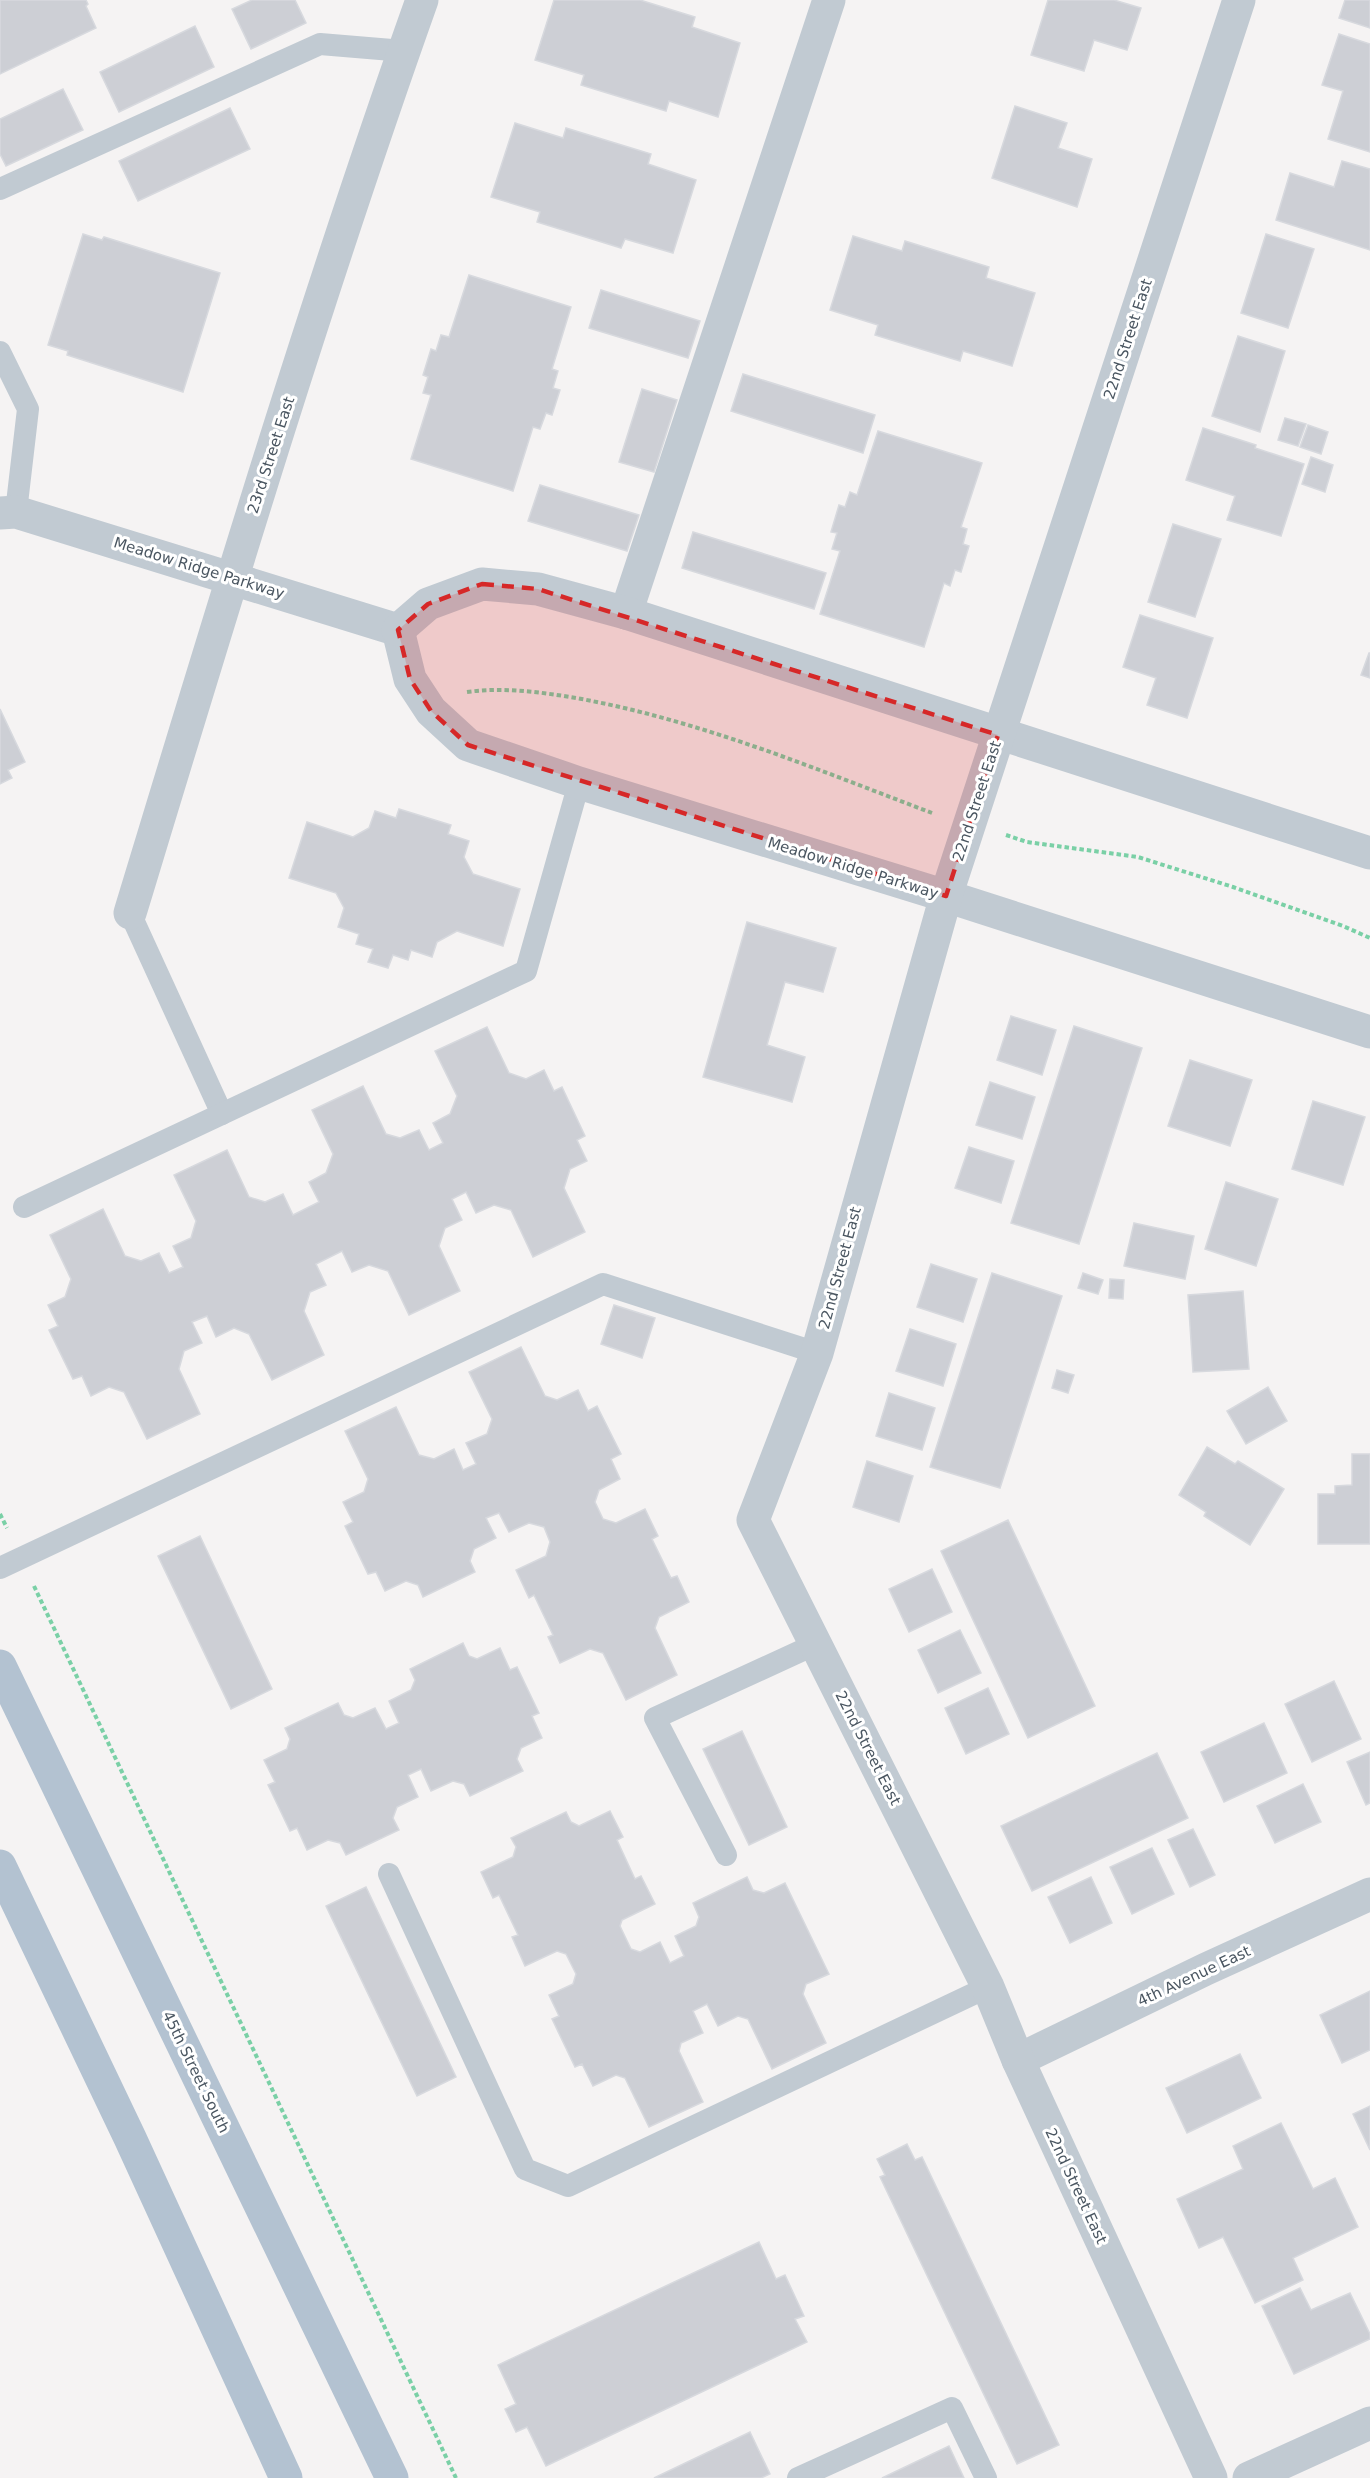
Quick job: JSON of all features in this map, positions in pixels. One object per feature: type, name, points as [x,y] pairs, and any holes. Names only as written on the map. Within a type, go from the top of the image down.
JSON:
[{"type":"main road","name":"45th Street South","points":[[0,1666],[392,2478]]},
{"type":"main road","points":[[0,1866],[130,2138],[286,2478]]},
{"type":"street","name":"23rd Street East","points":[[130,913],[232,578],[422,0]]},
{"type":"street","points":[[627,613],[829,0]]},
{"type":"street","name":"22nd Street East","points":[[1210,2478],[1018,2060],[988,1987],[753,1520],[817,1353],[946,897],[1239,0]]},
{"type":"street","name":"Meadow Ridge Parkway","points":[[8,513],[232,578],[398,630],[410,679],[431,711],[468,745],[579,783],[1370,1032]]},
{"type":"street","points":[[398,630],[428,604],[482,584],[538,589],[627,613],[998,735],[1370,853]]},
{"type":"street","name":"4th Avenue East","points":[[1018,2060],[1206,1969],[1370,1894]]},
{"type":"street","points":[[1249,2478],[1370,2423]]},
{"type":"lane","points":[[0,189],[320,44],[404,51]]},
{"type":"lane","points":[[0,352],[28,409],[8,513]]},
{"type":"lane","points":[[24,1208],[526,971],[579,783]]},
{"type":"lane","points":[[130,913],[222,1114]]},
{"type":"lane","points":[[0,1568],[603,1284],[817,1353]]},
{"type":"lane","points":[[726,1855],[655,1718],[816,1644]]},
{"type":"lane","points":[[388,1874],[525,2169],[568,2186],[988,1987]]},
{"type":"lane","points":[[798,2478],[952,2408],[986,2478]]},
{"type":"path","points":[[422,698],[492,688],[612,704],[724,736],[933,813],[1027,842],[1138,857],[1233,887],[1343,926],[1370,938]]},
{"type":"path","points":[[0,1514],[456,2478]]},
{"type":"highlighted area","points":[[482,584],[538,589],[998,735],[946,896],[468,745],[431,711],[410,679],[398,630],[428,604]]},
{"type":"building","points":[[0,0],[86,0],[88,4],[86,6],[96,28],[0,74]]},
{"type":"building","points":[[252,0],[295,0],[306,23],[251,49],[232,9]]},
{"type":"building","points":[[554,0],[640,0],[695,17],[692,27],[740,43],[718,117],[669,101],[666,111],[581,85],[584,75],[535,60]]},
{"type":"building","points":[[1048,0],[1114,0],[1141,8],[1127,50],[1094,40],[1084,71],[1031,55]]},
{"type":"building","points":[[1345,0],[1370,0],[1370,28],[1339,18]]},
{"type":"building","points":[[195,26],[214,67],[119,112],[100,72]]},
{"type":"building","points":[[1339,34],[1370,44],[1370,152],[1328,139],[1343,91],[1322,85]]},
{"type":"building","points":[[63,89],[83,130],[6,166],[0,154],[0,119]]},
{"type":"building","points":[[1015,106],[1067,123],[1058,148],[1092,159],[1077,207],[992,178]]},
{"type":"building","points":[[230,108],[250,149],[138,201],[119,161]]},
{"type":"building","points":[[515,123],[563,138],[566,128],[651,154],[648,164],[696,180],[673,253],[625,239],[621,248],[537,222],[540,212],[491,197]]},
{"type":"building","points":[[1342,161],[1370,169],[1370,250],[1276,220],[1290,173],[1334,187]]},
{"type":"building","points":[[83,234],[102,240],[104,237],[220,273],[183,392],[67,355],[68,351],[48,345]]},
{"type":"building","points":[[1266,234],[1314,249],[1288,328],[1241,313]]},
{"type":"building","points":[[853,236],[902,251],[905,241],[989,267],[986,278],[1035,293],[1012,366],[963,351],[960,361],[875,335],[878,325],[830,310]]},
{"type":"building","points":[[469,275],[571,307],[552,369],[558,371],[553,388],[560,390],[552,415],[546,413],[540,429],[533,427],[513,491],[411,459],[431,395],[423,393],[428,377],[423,375],[431,349],[436,351],[441,335],[449,337]]},
{"type":"building","points":[[601,290],[700,321],[688,358],[589,328]]},
{"type":"building","points":[[1238,336],[1285,351],[1260,432],[1212,416]]},
{"type":"building","points":[[743,374],[875,415],[863,453],[731,411]]},
{"type":"building","points":[[642,389],[677,400],[654,472],[619,462]]},
{"type":"building","points":[[1285,418],[1306,424],[1298,446],[1278,440]]},
{"type":"building","points":[[1308,425],[1328,432],[1321,454],[1300,447]]},
{"type":"building","points":[[1203,428],[1304,464],[1281,536],[1227,520],[1235,496],[1186,480]]},
{"type":"building","points":[[878,431],[982,463],[961,527],[967,529],[963,544],[969,546],[961,572],[955,570],[950,586],[944,583],[924,647],[820,614],[840,551],[832,549],[837,533],[831,532],[839,505],[845,507],[850,492],[857,495]]},
{"type":"building","points":[[1311,457],[1333,465],[1325,492],[1302,484]]},
{"type":"building","points":[[540,485],[639,515],[627,551],[528,521]]},
{"type":"building","points":[[1173,524],[1221,539],[1195,617],[1148,602]]},
{"type":"building","points":[[693,532],[826,573],[814,609],[682,568]]},
{"type":"building","points":[[1140,615],[1213,638],[1187,718],[1147,705],[1156,678],[1123,667]]},
{"type":"building","points":[[1370,653],[1370,678],[1361,675]]},
{"type":"building","points":[[0,709],[25,762],[8,770],[12,778],[0,784]]},
{"type":"building","points":[[399,809],[451,825],[448,834],[469,841],[464,857],[473,874],[520,889],[503,946],[457,931],[437,942],[432,957],[411,950],[408,960],[393,955],[388,968],[368,962],[373,949],[356,944],[359,934],[338,927],[344,908],[336,893],[289,878],[307,822],[353,837],[369,828],[375,811],[396,818]]},
{"type":"building","points":[[747,922],[836,948],[823,992],[785,982],[767,1045],[805,1057],[792,1102],[703,1077]]},
{"type":"building","points":[[1011,1016],[1056,1030],[1042,1075],[997,1060]]},
{"type":"building","points":[[1074,1026],[1142,1048],[1079,1244],[1011,1223]]},
{"type":"building","points":[[487,1027],[509,1073],[526,1079],[544,1070],[554,1091],[562,1087],[585,1136],[577,1140],[587,1161],[570,1169],[564,1188],[585,1232],[533,1257],[511,1210],[494,1205],[476,1213],[466,1192],[452,1199],[462,1220],[445,1228],[439,1246],[460,1291],[409,1315],[388,1271],[369,1265],[352,1272],[342,1251],[316,1264],[326,1285],[310,1292],[304,1311],[324,1355],[272,1380],[249,1334],[234,1328],[216,1337],[207,1316],[192,1322],[202,1343],[184,1351],[179,1369],[200,1414],[147,1439],[124,1392],[109,1387],[91,1396],[82,1376],[73,1379],[49,1330],[58,1326],[48,1305],[65,1297],[71,1279],[50,1235],[103,1209],[125,1256],[141,1261],[159,1253],[169,1273],[183,1267],[173,1246],[191,1238],[196,1221],[174,1175],[227,1150],[249,1197],[265,1202],[283,1194],[293,1215],[319,1202],[309,1182],[326,1173],[333,1154],[312,1110],[363,1086],[386,1134],[400,1138],[419,1130],[429,1150],[443,1143],[433,1123],[450,1114],[457,1096],[435,1051]]},
{"type":"building","points":[[1190,1060],[1252,1080],[1230,1146],[1168,1126]]},
{"type":"building","points":[[990,1082],[1035,1097],[1022,1139],[976,1125]]},
{"type":"building","points":[[1313,1101],[1365,1117],[1343,1185],[1292,1169]]},
{"type":"building","points":[[969,1147],[1014,1161],[1001,1203],[955,1188]]},
{"type":"building","points":[[1226,1182],[1278,1199],[1256,1266],[1205,1249]]},
{"type":"building","points":[[1134,1223],[1194,1236],[1185,1279],[1124,1266]]},
{"type":"building","points":[[931,1264],[977,1279],[963,1322],[917,1307]]},
{"type":"building","points":[[992,1273],[1062,1296],[1000,1488],[930,1467]]},
{"type":"building","points":[[1083,1273],[1103,1280],[1098,1294],[1078,1288]]},
{"type":"building","points":[[1110,1279],[1124,1280],[1123,1299],[1109,1298]]},
{"type":"building","points":[[1243,1291],[1249,1369],[1193,1372],[1188,1295]]},
{"type":"building","points":[[614,1305],[655,1318],[642,1358],[601,1344]]},
{"type":"building","points":[[910,1329],[956,1344],[943,1386],[896,1371]]},
{"type":"building","points":[[521,1347],[545,1396],[557,1400],[578,1390],[588,1411],[597,1406],[621,1454],[611,1459],[620,1479],[599,1490],[595,1502],[603,1519],[616,1523],[645,1509],[658,1536],[652,1539],[671,1578],[677,1576],[689,1602],[659,1617],[655,1628],[677,1675],[626,1700],[603,1653],[590,1649],[560,1663],[548,1637],[553,1635],[534,1595],[529,1598],[516,1570],[546,1556],[550,1542],[544,1527],[529,1523],[509,1532],[499,1513],[486,1518],[496,1538],[474,1549],[470,1561],[475,1572],[423,1597],[418,1585],[406,1581],[385,1591],[376,1572],[368,1574],[345,1526],[353,1522],[343,1502],[364,1492],[368,1479],[345,1431],[396,1407],[419,1455],[434,1459],[454,1449],[463,1470],[476,1464],[466,1443],[487,1434],[492,1419],[469,1372]]},
{"type":"building","points":[[1057,1370],[1074,1375],[1068,1393],[1052,1388]]},
{"type":"building","points":[[1268,1387],[1287,1421],[1246,1444],[1227,1411]]},
{"type":"building","points":[[889,1393],[935,1408],[922,1450],[876,1436]]},
{"type":"building","points":[[1207,1447],[1235,1464],[1238,1461],[1284,1489],[1250,1545],[1204,1516],[1206,1512],[1179,1495]]},
{"type":"building","points":[[1352,1454],[1370,1454],[1370,1544],[1318,1544],[1318,1494],[1335,1494],[1335,1486],[1352,1485]]},
{"type":"building","points":[[867,1461],[913,1476],[899,1522],[853,1507]]},
{"type":"building","points":[[1008,1520],[1095,1706],[1028,1738],[941,1551]]},
{"type":"building","points":[[200,1536],[272,1689],[231,1709],[158,1556]]},
{"type":"building","points":[[932,1569],[952,1612],[909,1632],[889,1589]]},
{"type":"building","points":[[960,1630],[981,1673],[938,1693],[918,1650]]},
{"type":"building","points":[[463,1643],[469,1656],[477,1659],[500,1648],[510,1670],[517,1667],[539,1713],[532,1716],[542,1738],[521,1748],[517,1759],[523,1771],[470,1796],[464,1784],[453,1781],[431,1791],[421,1769],[408,1775],[418,1797],[397,1807],[393,1818],[399,1830],[346,1855],[340,1843],[328,1840],[307,1850],[297,1828],[290,1831],[268,1785],[275,1782],[264,1760],[287,1749],[290,1739],[285,1728],[338,1703],[344,1715],[353,1718],[375,1708],[386,1729],[399,1723],[389,1701],[411,1690],[415,1680],[410,1669]]},
{"type":"building","points":[[1334,1681],[1361,1739],[1312,1762],[1285,1704]]},
{"type":"building","points":[[988,1688],[1009,1734],[966,1754],[945,1708]]},
{"type":"building","points":[[1264,1723],[1287,1773],[1224,1802],[1201,1752]]},
{"type":"building","points":[[742,1731],[787,1827],[749,1845],[703,1749]]},
{"type":"building","points":[[1370,1752],[1370,1803],[1366,1805],[1347,1762]]},
{"type":"building","points":[[1157,1753],[1188,1818],[1032,1891],[1001,1826]]},
{"type":"building","points":[[1303,1784],[1321,1822],[1275,1843],[1257,1806]]},
{"type":"building","points":[[610,1811],[623,1837],[617,1840],[635,1879],[641,1876],[655,1904],[622,1920],[620,1926],[631,1949],[640,1952],[660,1942],[670,1963],[684,1956],[675,1936],[696,1926],[699,1917],[693,1903],[747,1877],[753,1890],[764,1893],[785,1883],[829,1974],[806,1984],[803,1994],[826,2043],[772,2069],[748,2019],[738,2016],[718,2026],[707,2004],[693,2011],[703,2033],[681,2043],[679,2051],[703,2102],[649,2127],[625,2078],[616,2075],[593,2086],[582,2064],[575,2067],[552,2019],[559,2016],[549,1995],[573,1984],[576,1974],[566,1954],[557,1951],[525,1966],[512,1937],[518,1935],[499,1895],[493,1898],[481,1872],[513,1857],[516,1847],[511,1838],[566,1812],[571,1822],[579,1826]]},
{"type":"building","points":[[1193,1829],[1215,1875],[1190,1887],[1168,1840]]},
{"type":"building","points":[[1152,1848],[1174,1894],[1132,1914],[1110,1867]]},
{"type":"building","points":[[1091,1877],[1112,1923],[1070,1943],[1048,1897]]},
{"type":"building","points":[[366,1887],[456,2077],[417,2096],[326,1906]]},
{"type":"building","points":[[1370,1991],[1370,2050],[1342,2063],[1320,2015]]},
{"type":"building","points":[[1240,2054],[1261,2098],[1187,2133],[1166,2088]]},
{"type":"building","points":[[1370,2106],[1370,2150],[1353,2114]]},
{"type":"building","points":[[1281,2123],[1313,2189],[1335,2178],[1358,2227],[1293,2258],[1303,2280],[1255,2303],[1223,2237],[1199,2248],[1177,2199],[1243,2169],[1233,2146]]},
{"type":"building","points":[[907,2144],[915,2160],[922,2157],[1059,2445],[1017,2464],[880,2177],[885,2175],[877,2159]]},
{"type":"building","points":[[759,2242],[776,2279],[785,2275],[804,2316],[795,2319],[807,2342],[546,2466],[527,2427],[516,2432],[505,2409],[516,2404],[498,2365]]},
{"type":"building","points":[[1300,2288],[1311,2310],[1350,2293],[1370,2334],[1370,2339],[1294,2374],[1262,2306]]},
{"type":"building","points":[[750,2432],[770,2474],[761,2478],[654,2478]]},
{"type":"building","points":[[949,2446],[964,2478],[882,2478]]}]
